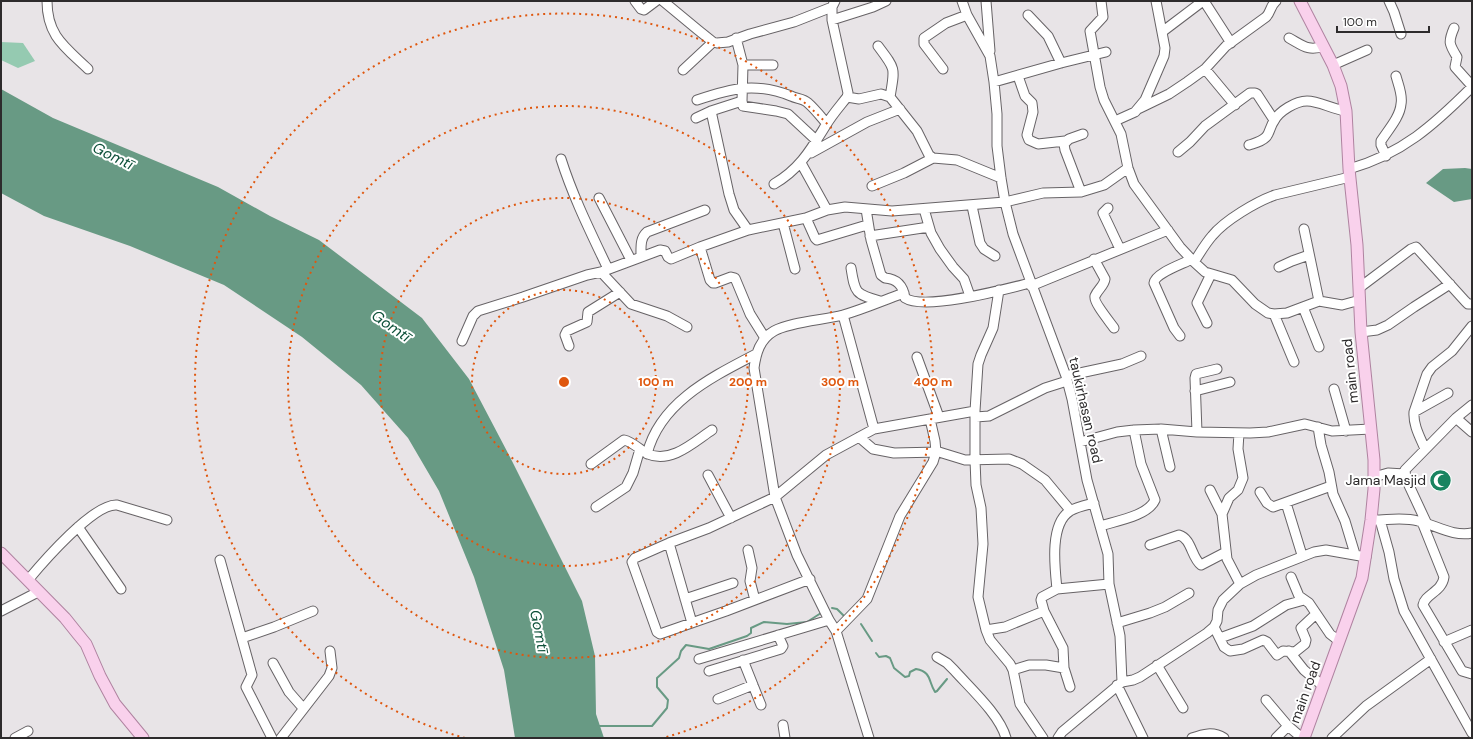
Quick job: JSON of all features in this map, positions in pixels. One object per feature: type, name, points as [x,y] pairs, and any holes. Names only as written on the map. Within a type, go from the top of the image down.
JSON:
[{"type":"main road","name":"main road","points":[[1300,1],[1341,86],[1346,110],[1349,173],[1357,245],[1361,332],[1374,460],[1375,520],[1357,596],[1303,738]]},
{"type":"main road","points":[[1,553],[65,618],[86,644],[100,676],[115,704],[143,738]]},
{"type":"street","points":[[635,1],[641,10],[644,10],[656,1]]},
{"type":"street","points":[[832,20],[874,7],[886,1]]},
{"type":"street","name":"taukirhasan road","points":[[962,1],[967,15],[990,56],[997,114],[997,146],[1005,202],[1013,234],[1067,378],[1087,480],[1108,554],[1109,584],[1120,636],[1119,683]]},
{"type":"street","points":[[986,1],[990,56]]},
{"type":"street","points":[[1101,1],[1103,17],[1090,31],[1100,87],[1104,100],[1121,134],[1128,168],[1134,184],[1193,261],[1205,272],[1232,280],[1255,304],[1268,313],[1287,313],[1319,302],[1342,305],[1360,300]]},
{"type":"street","points":[[1138,109],[1145,100],[1164,56],[1165,48],[1156,1]]},
{"type":"street","points":[[1162,32],[1204,1],[1231,43]]},
{"type":"street","points":[[1115,121],[1169,94],[1205,69],[1231,43],[1266,17],[1272,4],[1276,1]]},
{"type":"street","points":[[1389,1],[1401,34]]},
{"type":"street","points":[[666,2],[713,42],[721,43],[794,22],[834,4]]},
{"type":"street","points":[[47,3],[50,26],[53,33],[61,44],[88,69]]},
{"type":"street","points":[[774,184],[784,178],[801,163],[847,97],[848,88],[843,74],[832,20],[834,4]]},
{"type":"street","points":[[943,69],[924,44],[924,38],[946,24],[967,15]]},
{"type":"street","points":[[1028,15],[1048,36],[1061,63]]},
{"type":"street","points":[[1180,336],[1174,328],[1154,280],[1159,275],[1193,261],[1212,236],[1224,224],[1265,199],[1349,173],[1386,156],[1425,131],[1472,87],[1456,67],[1457,57],[1449,40],[1454,28]]},
{"type":"street","points":[[736,38],[743,66],[743,106],[788,114],[817,141]]},
{"type":"street","points":[[1290,38],[1310,49],[1323,46]]},
{"type":"street","points":[[682,70],[713,42]]},
{"type":"street","points":[[878,46],[893,66],[894,74],[890,97]]},
{"type":"street","points":[[1332,65],[1367,50]]},
{"type":"street","points":[[994,82],[1106,52]]},
{"type":"street","points":[[743,66],[773,65]]},
{"type":"street","points":[[1205,69],[1235,105]]},
{"type":"street","points":[[1018,76],[1025,96],[1032,103],[1034,112],[1027,135],[1029,140],[1038,144],[1065,141],[1083,134]]},
{"type":"street","points":[[1386,156],[1381,145],[1381,141],[1396,117],[1401,105],[1396,76]]},
{"type":"street","points":[[697,100],[720,92],[742,88],[751,87],[776,90],[792,97],[802,99],[808,103],[827,124]]},
{"type":"street","points":[[1178,152],[1205,126],[1250,94],[1255,93],[1274,120]]},
{"type":"street","points":[[847,97],[859,99],[881,94],[890,97],[916,131],[929,155],[933,158]]},
{"type":"street","points":[[696,118],[711,111],[742,101]]},
{"type":"street","points":[[1249,145],[1265,138],[1268,135],[1274,120],[1280,114],[1297,103],[1303,101],[1315,102],[1336,110],[1346,110]]},
{"type":"street","points":[[808,154],[867,122],[900,109]]},
{"type":"street","points":[[711,111],[728,194],[734,210],[748,230]]},
{"type":"street","points":[[1065,141],[1065,150],[1080,192]]},
{"type":"street","points":[[872,186],[904,173],[933,158],[957,160],[1001,178]]},
{"type":"street","points":[[561,159],[569,183],[604,270],[620,292],[632,304],[667,316],[687,327]]},
{"type":"street","points":[[801,163],[827,210]]},
{"type":"street","points":[[462,341],[473,316],[478,311],[662,250],[665,251],[671,259],[748,230],[783,224],[806,218],[827,210],[845,207],[892,211],[972,206],[1005,202],[1043,193],[1080,192],[1104,185],[1128,168]]},
{"type":"street","points":[[599,198],[631,260]]},
{"type":"street","points":[[972,206],[980,243],[984,249],[996,256]]},
{"type":"street","points":[[1108,208],[1103,213],[1120,249]]},
{"type":"street","points":[[866,209],[867,224],[881,275],[885,278],[894,279],[897,281],[907,300],[921,302],[970,296],[1031,284],[1168,230]]},
{"type":"street","points":[[924,209],[929,227],[940,249],[964,279],[970,296]]},
{"type":"street","points":[[641,256],[641,241],[643,234],[705,210]]},
{"type":"street","points":[[806,218],[815,238],[818,240],[867,224]]},
{"type":"street","points":[[783,224],[795,269]]},
{"type":"street","points":[[870,236],[929,227]]},
{"type":"street","points":[[1304,229],[1319,302]]},
{"type":"street","points":[[700,247],[712,283],[731,277],[735,278],[750,314],[765,338]]},
{"type":"street","points":[[1359,288],[1411,249],[1416,247],[1465,301],[1468,304],[1472,304]]},
{"type":"street","points":[[1279,267],[1309,255]]},
{"type":"street","points":[[1094,259],[1105,279],[1105,283],[1096,294],[1095,301],[1114,328]]},
{"type":"street","points":[[851,268],[856,290],[864,297],[880,301]]},
{"type":"street","points":[[1207,323],[1197,303],[1211,274]]},
{"type":"street","points":[[1361,332],[1377,330],[1388,325],[1450,284]]},
{"type":"street","points":[[999,290],[993,328],[978,364],[975,460],[976,485],[981,508],[983,544],[978,597],[990,640],[1010,664],[1013,670],[1020,704],[1043,738]]},
{"type":"street","points":[[569,346],[566,335],[567,331],[587,322],[588,312],[620,292]]},
{"type":"street","points":[[870,738],[836,631],[829,620],[789,537],[775,497],[754,368],[756,354],[765,338],[774,331],[785,327],[843,315],[904,293]]},
{"type":"street","points":[[1303,307],[1319,347]]},
{"type":"street","points":[[1274,314],[1294,362]]},
{"type":"street","points":[[843,315],[874,429]]},
{"type":"street","points":[[1425,449],[1415,424],[1414,412],[1428,374],[1432,367],[1452,351],[1472,326]]},
{"type":"street","points":[[596,507],[626,487],[653,435],[672,408],[689,394],[721,373],[756,354]]},
{"type":"street","points":[[810,579],[692,624],[659,634],[632,562],[635,558],[709,528],[775,497],[826,455],[874,429],[939,417],[976,414],[989,416],[1067,378],[1122,364],[1141,356]]},
{"type":"street","points":[[917,357],[939,417]]},
{"type":"street","points":[[1197,432],[1195,391],[1196,374],[1217,369]]},
{"type":"street","points":[[1195,391],[1230,382]]},
{"type":"street","points":[[1334,389],[1346,431]]},
{"type":"street","points":[[1414,412],[1448,393]]},
{"type":"street","points":[[1472,405],[1456,418],[1409,464],[1405,470],[1405,474],[1444,577],[1438,590],[1422,605],[1462,671],[1472,674]]},
{"type":"street","points":[[1456,418],[1472,432]]},
{"type":"street","points":[[930,419],[939,452]]},
{"type":"street","points":[[1080,442],[1117,432],[1134,430],[1161,429],[1239,433],[1268,432],[1305,424],[1332,431],[1371,429]]},
{"type":"street","points":[[1318,427],[1320,445],[1329,472],[1333,494],[1345,520],[1354,554]]},
{"type":"street","points":[[1161,429],[1170,467]]},
{"type":"street","points":[[591,464],[624,440],[644,452],[659,458],[677,453],[712,430]]},
{"type":"street","points":[[1100,526],[1137,515],[1153,505],[1155,500],[1141,464],[1134,430]]},
{"type":"street","points":[[1222,514],[1229,498],[1238,490],[1243,478],[1238,449],[1239,433]]},
{"type":"street","points":[[859,438],[872,449],[894,454],[939,452],[965,460],[1009,459],[1022,464],[1051,486],[1070,510]]},
{"type":"street","points":[[836,631],[867,599],[898,521],[939,452]]},
{"type":"street","points":[[1374,477],[1388,473],[1405,474]]},
{"type":"street","points":[[708,475],[731,518]]},
{"type":"street","points":[[1260,492],[1270,506],[1273,507],[1331,486]]},
{"type":"street","points":[[1210,490],[1222,514],[1226,552],[1230,567],[1240,584]]},
{"type":"street","points":[[1286,502],[1302,556]]},
{"type":"street","points":[[1057,589],[1055,564],[1057,534],[1062,520],[1070,510],[1094,503]]},
{"type":"street","points":[[28,580],[78,527],[93,515],[112,504],[167,520]]},
{"type":"street","points":[[1471,535],[1449,532],[1410,519],[1375,520],[1389,552],[1404,611],[1472,733]]},
{"type":"street","points":[[78,527],[121,589]]},
{"type":"street","points":[[1150,546],[1182,535],[1188,541],[1197,562],[1201,565],[1226,552]]},
{"type":"street","points":[[669,543],[692,624]]},
{"type":"street","points":[[748,550],[752,568],[750,581],[755,600]]},
{"type":"street","points":[[1058,738],[1062,732],[1119,683],[1140,677],[1207,633],[1214,627],[1217,621],[1220,604],[1240,584],[1256,575],[1314,552],[1326,550],[1366,557]]},
{"type":"street","points":[[220,560],[252,675],[246,687],[272,738]]},
{"type":"street","points":[[1291,577],[1299,596],[1309,603],[1330,634],[1339,642]]},
{"type":"street","points":[[685,599],[733,583]]},
{"type":"street","points":[[1070,687],[1064,668],[1063,648],[1044,611],[1041,600],[1042,597],[1057,589],[1109,584]]},
{"type":"street","points":[[1,612],[38,592]]},
{"type":"street","points":[[1117,623],[1165,607],[1189,593]]},
{"type":"street","points":[[1220,638],[1253,626],[1286,605],[1304,600]]},
{"type":"street","points":[[242,638],[313,611]]},
{"type":"street","points":[[986,630],[1005,627],[1044,611]]},
{"type":"street","points":[[1214,627],[1224,647],[1230,652],[1243,649],[1263,640],[1267,642],[1276,654],[1283,651],[1295,652],[1305,644],[1306,640],[1301,628],[1316,614]]},
{"type":"street","points":[[699,659],[829,620]]},
{"type":"street","points":[[1444,642],[1472,630]]},
{"type":"street","points":[[709,671],[781,649],[782,646],[778,635]]},
{"type":"street","points":[[281,738],[329,676],[332,668],[330,651]]},
{"type":"street","points":[[1289,651],[1304,670],[1323,686]]},
{"type":"street","points":[[937,657],[951,666],[993,714],[1004,730],[1006,738]]},
{"type":"street","points":[[743,660],[761,705]]},
{"type":"street","points":[[1332,738],[1366,706],[1431,660]]},
{"type":"street","points":[[273,663],[289,692],[303,708]]},
{"type":"street","points":[[1013,670],[1028,665],[1046,665],[1064,668]]},
{"type":"street","points":[[1157,665],[1183,708]]},
{"type":"street","points":[[1119,683],[1143,738]]},
{"type":"street","points":[[718,699],[753,685]]},
{"type":"street","points":[[1266,700],[1288,726],[1303,738]]},
{"type":"street","points":[[783,725],[785,738]]},
{"type":"street","points":[[1276,738],[1288,726]]},
{"type":"street","points":[[15,738],[28,731]]},
{"type":"street","points":[[1192,738],[1206,734],[1213,734],[1224,738]]},
{"type":"shaded area","points":[[1,42],[23,43],[35,61],[18,68],[1,60]]},
{"type":"water","name":"Gomtī","points":[[1,89],[53,118],[218,187],[270,216],[319,240],[422,318],[469,379],[582,601],[595,656],[596,714],[604,738],[515,738],[504,670],[474,577],[439,491],[408,438],[361,385],[302,337],[224,285],[130,246],[44,216],[1,193]]},
{"type":"water","points":[[1443,169],[1472,169],[1472,199],[1454,202],[1426,183]]},
{"type":"waterway","points":[[832,608],[837,609],[844,616]]},
{"type":"waterway","points":[[598,726],[652,726],[667,708],[668,700],[657,687],[657,678],[679,658],[681,651],[686,645],[709,649],[747,636],[751,633],[751,628],[764,622],[787,624],[807,622],[821,613]]},
{"type":"waterway","points":[[861,624],[872,641]]},
{"type":"waterway","points":[[876,653],[879,657],[886,656],[890,658],[894,668],[905,677],[909,676],[910,672],[916,669],[925,672],[935,692],[947,679]]},
{"type":"place","name":"Jama Masjid","points":[[1441,480]]}]
